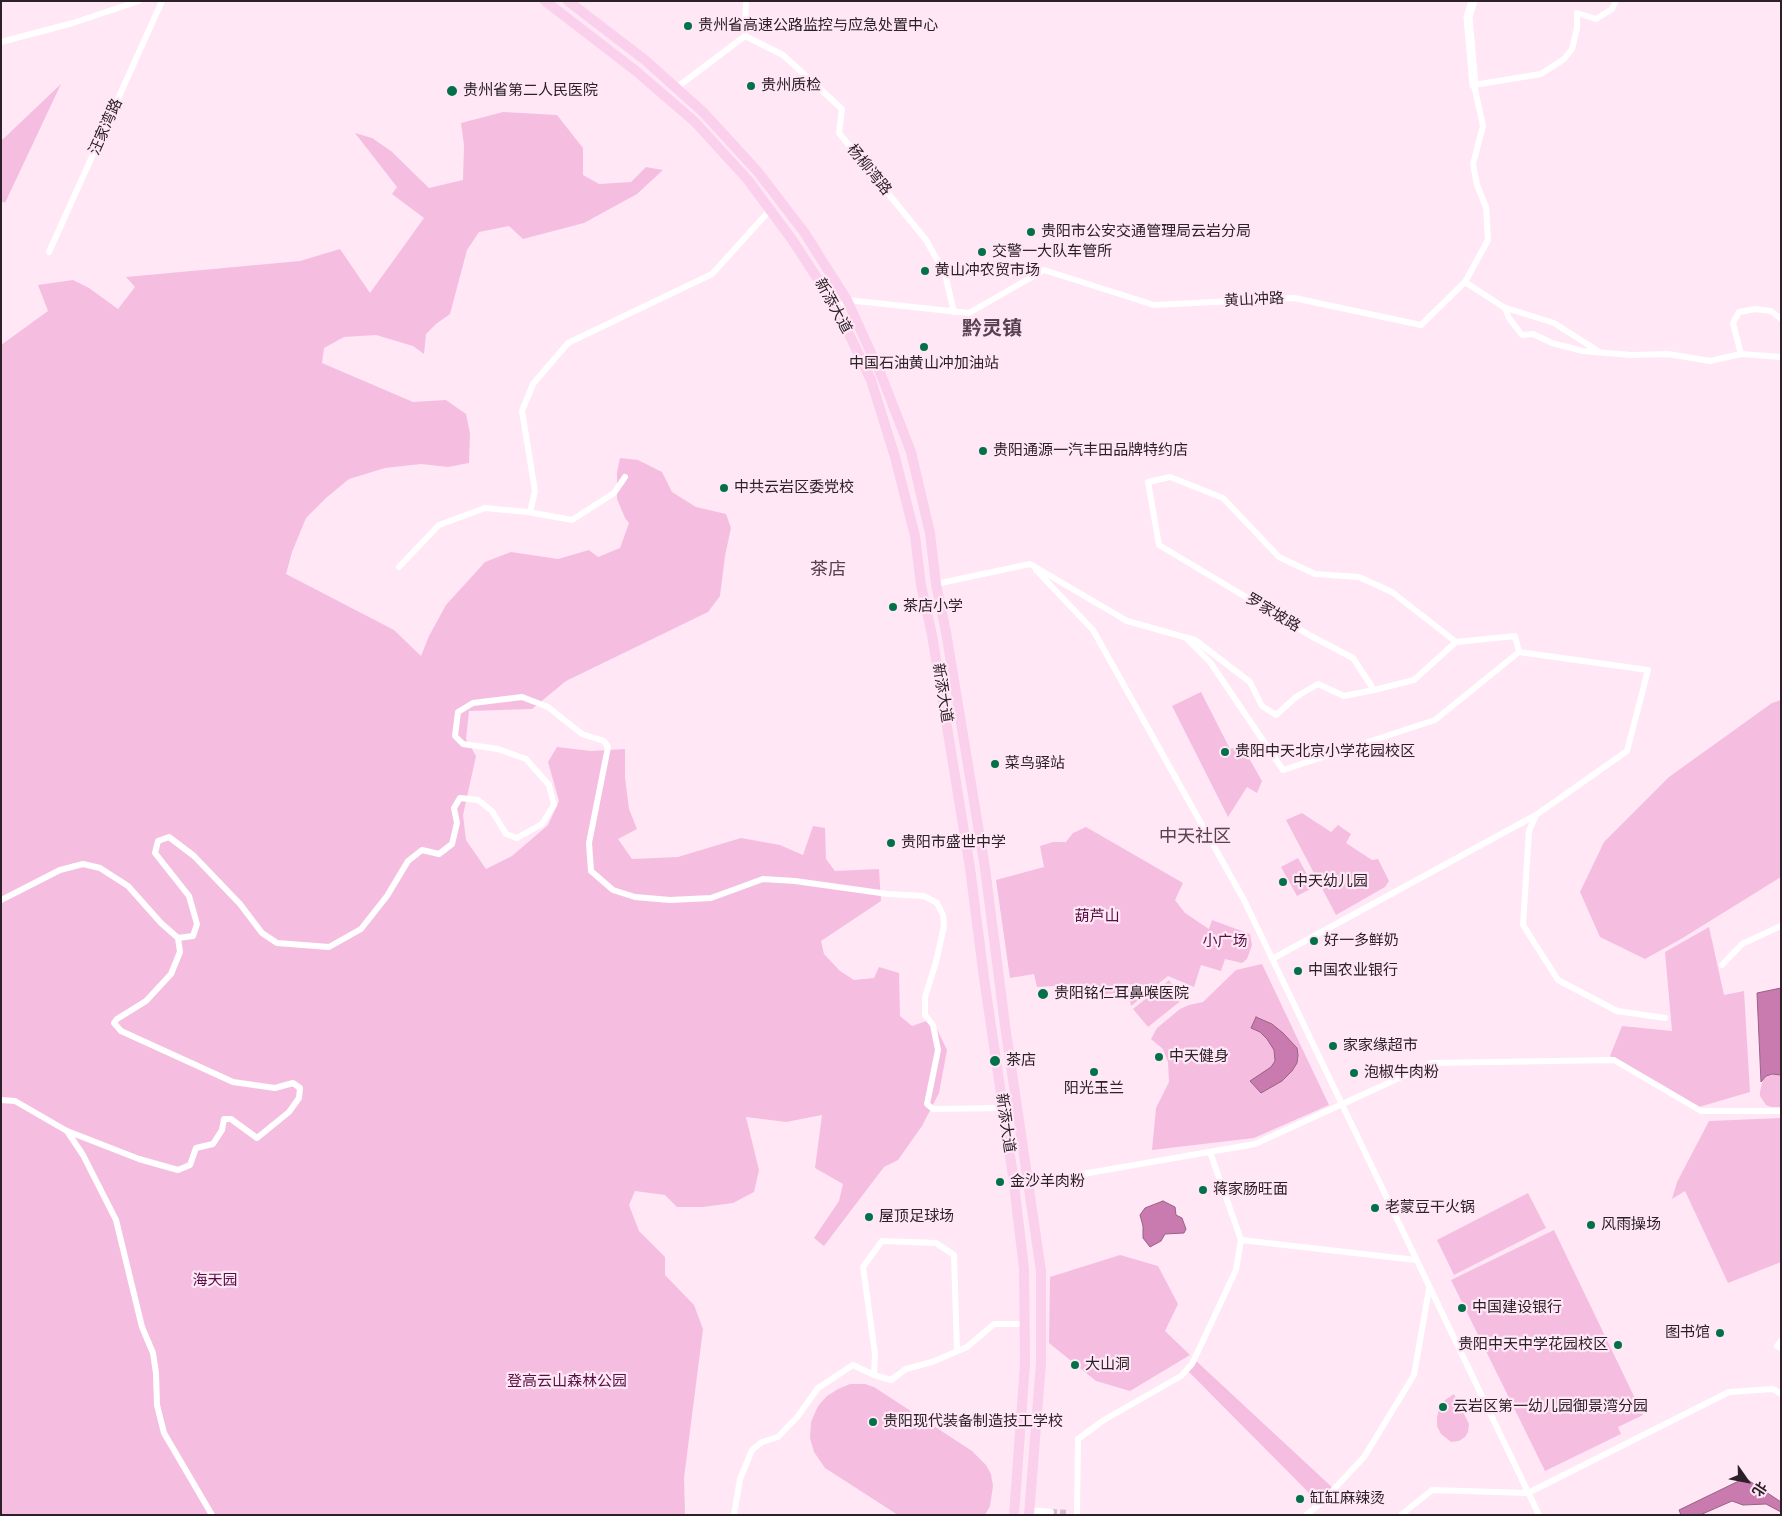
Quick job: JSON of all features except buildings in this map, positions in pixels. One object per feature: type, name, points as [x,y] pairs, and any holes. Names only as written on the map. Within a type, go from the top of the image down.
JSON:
[{"type":"main road","name":"新添大道","points":[[545,1],[636,71],[695,122],[748,180],[793,241],[836,307],[871,380],[895,457],[915,536],[921,586],[932,635],[970,868],[1024,1269],[1025,1364],[1013,1515]]},
{"type":"main road","name":"新添大道","points":[[568,1],[645,60],[703,112],[758,172],[804,232],[847,300],[882,377],[911,452],[930,533],[936,584],[946,632],[986,868],[1005,1025],[1041,1271],[1040,1363],[1029,1513]]},
{"type":"street","points":[[1,42],[73,23],[139,1]]},
{"type":"street","name":"汪家湾路","points":[[49,252],[162,1]]},
{"type":"street","points":[[676,88],[745,36],[746,1]]},
{"type":"street","points":[[1473,1],[1468,17],[1474,85],[1541,74],[1564,60],[1572,49],[1577,28],[1577,12],[1596,19],[1612,8],[1616,1]]},
{"type":"street","name":"杨柳湾路","points":[[745,36],[783,55],[842,109],[839,133],[926,240],[945,274],[954,312]]},
{"type":"street","name":"黄山冲路","points":[[847,300],[969,313],[1044,270],[1154,305],[1294,298],[1421,325],[1465,282],[1488,240],[1486,207],[1477,185],[1473,164],[1482,126],[1474,85]]},
{"type":"street","points":[[530,512],[535,491],[522,411],[533,384],[568,343],[712,274],[770,210]]},
{"type":"street","points":[[1465,282],[1505,308],[1554,323],[1599,352]]},
{"type":"street","points":[[836,307],[847,300]]},
{"type":"street","points":[[1505,308],[1509,318],[1522,334],[1533,334],[1552,343],[1583,351],[1631,355],[1668,354],[1710,361],[1741,354],[1781,356]]},
{"type":"street","points":[[1741,354],[1733,323],[1739,312],[1755,309],[1771,311],[1781,319]]},
{"type":"street","points":[[399,567],[439,525],[485,508],[530,512],[572,520],[614,493],[624,477]]},
{"type":"street","name":"罗家坡路","points":[[1374,690],[1353,658],[1311,636],[1159,545],[1148,482],[1170,477],[1224,498],[1279,557],[1315,574],[1359,577],[1392,592],[1456,642]]},
{"type":"street","points":[[936,584],[1030,564],[1127,621],[1195,640],[1250,682],[1262,706],[1276,716],[1296,697],[1318,684],[1344,696],[1414,680],[1456,642],[1515,636],[1520,652]]},
{"type":"street","points":[[1030,564],[1093,630],[1244,900],[1539,1515]]},
{"type":"street","points":[[1186,638],[1210,662],[1284,770],[1435,720],[1520,652],[1648,670],[1627,751],[1536,815],[1272,958]]},
{"type":"street","points":[[178,938],[193,936],[197,924],[190,896],[156,853],[158,840],[169,837],[194,856],[240,904],[262,933],[277,943],[329,947],[360,929],[387,896],[408,861],[422,850],[439,854],[452,844],[457,823],[454,808],[460,798],[478,800],[492,811],[506,834],[517,838],[542,824],[554,805],[549,785],[526,759],[498,749],[463,744],[455,736],[458,712],[473,703],[522,697],[548,707],[582,734],[604,741],[608,747],[589,843],[591,871],[613,890],[635,898],[670,900],[711,898],[763,879],[795,880],[888,894],[924,896],[937,904],[943,915],[944,926],[936,962],[925,997],[925,1015],[933,1025],[938,1050],[927,1104],[933,1109],[1003,1108]]},
{"type":"street","points":[[1536,815],[1528,831],[1523,925],[1558,980],[1617,1011],[1666,1018]]},
{"type":"street","points":[[1,900],[60,870],[84,864],[100,868],[128,886],[161,923],[178,938],[180,952],[171,974],[146,1001],[117,1019],[114,1023],[120,1031],[233,1082],[275,1088],[293,1083],[300,1088],[299,1098],[289,1112],[257,1138],[231,1119],[224,1119],[222,1130],[213,1144],[196,1148],[190,1165],[178,1170],[139,1159],[67,1131],[15,1101],[1,1100]]},
{"type":"street","points":[[1722,965],[1742,944],[1781,926]]},
{"type":"street","points":[[1014,1186],[1256,1144],[1432,1063],[1614,1060],[1701,1111],[1781,1111]]},
{"type":"street","points":[[67,1131],[83,1155],[116,1220],[142,1327],[153,1353],[157,1405],[164,1433],[212,1515]]},
{"type":"street","points":[[1074,1514],[1078,1496],[1078,1440],[1104,1420],[1181,1376],[1192,1364],[1236,1270],[1241,1240],[1210,1152]]},
{"type":"street","points":[[1241,1240],[1416,1260]]},
{"type":"street","points":[[874,1375],[875,1354],[863,1267],[882,1241],[936,1244],[954,1255],[957,1351]]},
{"type":"street","points":[[1306,1515],[1320,1504],[1364,1457],[1414,1375],[1429,1288]]},
{"type":"street","points":[[734,1515],[740,1479],[752,1450],[762,1442],[778,1437],[798,1416],[818,1388],[854,1365],[874,1375],[891,1380],[906,1369],[932,1362],[967,1347],[994,1324],[1025,1324]]},
{"type":"street","points":[[1781,1341],[1777,1346],[1781,1348]]},
{"type":"street","points":[[1401,1515],[1432,1490],[1528,1493],[1729,1392],[1772,1389],[1781,1394]]},
{"type":"street","points":[[1029,1513],[1051,1512]]},
{"type":"green space","points":[[61,84],[5,203],[1,201],[1,141]]},
{"type":"green space","points":[[503,112],[557,115],[583,148],[583,175],[599,184],[631,182],[646,167],[663,170],[637,194],[584,223],[523,239],[509,226],[479,232],[467,250],[450,314],[426,334],[424,354],[413,346],[376,335],[344,337],[324,348],[322,363],[413,402],[446,400],[466,414],[470,433],[469,463],[448,467],[421,464],[385,468],[349,479],[306,518],[292,552],[286,574],[394,630],[421,656],[429,636],[446,605],[485,562],[511,552],[558,559],[589,550],[598,557],[620,548],[629,523],[617,499],[617,472],[620,458],[638,460],[662,472],[672,492],[696,507],[726,514],[731,528],[720,596],[708,612],[566,681],[532,709],[469,711],[466,739],[476,756],[463,815],[466,840],[486,869],[512,856],[548,825],[559,801],[548,762],[557,747],[591,751],[625,749],[625,777],[629,809],[637,829],[618,839],[632,859],[678,857],[741,838],[780,845],[803,855],[813,826],[825,828],[826,859],[835,871],[879,869],[881,901],[821,941],[824,954],[840,971],[854,980],[874,978],[879,967],[899,973],[900,1016],[912,1026],[932,1019],[947,1050],[939,1093],[922,1126],[898,1160],[884,1167],[824,1246],[814,1238],[839,1201],[843,1184],[815,1168],[822,1115],[786,1122],[746,1117],[759,1170],[754,1192],[733,1203],[703,1207],[677,1207],[665,1195],[635,1191],[629,1205],[639,1231],[665,1257],[665,1275],[694,1305],[703,1329],[684,1478],[685,1515],[1,1515],[1,345],[48,311],[38,285],[73,280],[89,288],[118,309],[135,287],[126,277],[300,261],[340,249],[370,293],[424,218],[392,194],[397,187],[355,133],[372,138],[391,151],[429,188],[463,180],[464,145],[461,123]]},
{"type":"green space","points":[[1201,692],[1230,749],[1242,746],[1262,781],[1257,793],[1247,787],[1228,817],[1172,706]]},
{"type":"green space","points":[[1781,700],[1781,877],[1645,959],[1600,937],[1580,892],[1604,842],[1669,777],[1772,703]]},
{"type":"green space","points":[[1302,813],[1331,832],[1338,825],[1351,834],[1346,843],[1372,860],[1378,859],[1389,881],[1385,887],[1336,915],[1286,820]]},
{"type":"green space","name":"葫芦山","points":[[1086,827],[1183,883],[1175,900],[1185,913],[1209,929],[1212,920],[1250,934],[1252,945],[1247,959],[1242,963],[1225,959],[1221,971],[1201,965],[1194,987],[1168,976],[1131,1006],[1128,991],[1073,999],[1069,985],[1037,987],[1034,974],[1010,978],[996,880],[1044,867],[1040,846],[1053,842],[1066,842],[1073,833]]},
{"type":"green space","points":[[1298,858],[1314,887],[1297,896],[1281,867]]},
{"type":"green space","points":[[1709,927],[1724,995],[1744,991],[1750,1092],[1699,1107],[1610,1056],[1622,1026],[1672,1031],[1665,952]]},
{"type":"green space","points":[[1262,964],[1329,1105],[1254,1138],[1152,1150],[1156,1108],[1169,1082],[1168,1062],[1163,1049],[1151,1039],[1157,1028],[1180,1009],[1203,1002],[1236,970]]},
{"type":"green space","points":[[1169,980],[1183,999],[1148,1027],[1133,1009]]},
{"type":"green space","points":[[1772,1074],[1781,1075],[1781,1107],[1766,1105],[1760,1096],[1763,1080],[1766,1076]]},
{"type":"green space","points":[[1781,1118],[1781,1262],[1728,1283],[1685,1191],[1672,1199],[1677,1182],[1709,1121]]},
{"type":"green space","points":[[1528,1193],[1546,1228],[1454,1275],[1437,1240]]},
{"type":"green space","points":[[1554,1230],[1643,1415],[1618,1427],[1621,1434],[1545,1471],[1451,1280]]},
{"type":"green space","points":[[1120,1255],[1158,1266],[1178,1304],[1165,1331],[1190,1355],[1130,1391],[1096,1381],[1049,1343],[1050,1277]]},
{"type":"green space","points":[[1194,1359],[1334,1489],[1320,1504],[1187,1370]]},
{"type":"green space","points":[[850,1384],[865,1384],[874,1387],[972,1451],[986,1465],[991,1474],[992,1493],[990,1506],[985,1515],[898,1515],[825,1468],[814,1452],[810,1438],[811,1422],[818,1406],[827,1396]]},
{"type":"green space","points":[[1454,1394],[1469,1424],[1465,1437],[1459,1441],[1451,1442],[1441,1434],[1437,1426],[1437,1417],[1439,1409],[1445,1400]]},
{"type":"shaded area","points":[[1781,988],[1781,1075],[1772,1074],[1766,1076],[1761,1082],[1757,993]]},
{"type":"shaded area","points":[[1256,1017],[1272,1024],[1283,1033],[1297,1048],[1298,1055],[1297,1063],[1292,1071],[1282,1081],[1261,1093],[1250,1081],[1271,1067],[1275,1061],[1274,1050],[1267,1039],[1260,1032],[1251,1028]]},
{"type":"shaded area","points":[[1163,1201],[1175,1207],[1176,1215],[1182,1218],[1186,1229],[1184,1233],[1165,1234],[1161,1241],[1150,1247],[1143,1238],[1143,1226],[1140,1215],[1145,1208]]},
{"type":"shaded area","points":[[1745,1478],[1781,1502],[1781,1512],[1766,1504],[1743,1505],[1732,1501],[1700,1515],[1681,1515],[1679,1510]]},
{"type":"tunnel","points":[[1051,1512],[1069,1513]]},
{"type":"place","name":"贵州省高速公路监控与应急处置中心","points":[[688,26]]},
{"type":"place","name":"贵州质检","points":[[751,86]]},
{"type":"place","name":"贵州省第二人民医院","points":[[452,91]]},
{"type":"place","name":"贵阳市公安交通管理局云岩分局","points":[[1031,232]]},
{"type":"place","name":"交警一大队车管所","points":[[982,252]]},
{"type":"place","name":"黄山冲农贸市场","points":[[925,271]]},
{"type":"place","name":"中国石油黄山冲加油站","points":[[924,347]]},
{"type":"place","name":"贵阳通源一汽丰田品牌特约店","points":[[983,451]]},
{"type":"place","name":"中共云岩区委党校","points":[[724,488]]},
{"type":"place","name":"茶店小学","points":[[893,607]]},
{"type":"place","name":"贵阳中天北京小学花园校区","points":[[1225,752]]},
{"type":"place","name":"菜鸟驿站","points":[[995,764]]},
{"type":"place","name":"贵阳市盛世中学","points":[[891,843]]},
{"type":"place","name":"中天幼儿园","points":[[1283,882]]},
{"type":"place","name":"好一多鲜奶","points":[[1314,941]]},
{"type":"place","name":"中国农业银行","points":[[1298,971]]},
{"type":"place","name":"贵阳铭仁耳鼻喉医院","points":[[1043,994]]},
{"type":"place","name":"家家缘超市","points":[[1333,1046]]},
{"type":"place","name":"中天健身","points":[[1159,1057]]},
{"type":"place","name":"茶店","points":[[995,1061]]},
{"type":"place","name":"阳光玉兰","points":[[1094,1072]]},
{"type":"place","name":"泡椒牛肉粉","points":[[1354,1073]]},
{"type":"place","name":"金沙羊肉粉","points":[[1000,1182]]},
{"type":"place","name":"蒋家肠旺面","points":[[1203,1190]]},
{"type":"place","name":"老蒙豆干火锅","points":[[1375,1208]]},
{"type":"place","name":"屋顶足球场","points":[[869,1217]]},
{"type":"place","name":"风雨操场","points":[[1591,1225]]},
{"type":"place","name":"中国建设银行","points":[[1462,1308]]},
{"type":"place","name":"图书馆","points":[[1720,1333]]},
{"type":"place","name":"贵阳中天中学花园校区","points":[[1618,1345]]},
{"type":"place","name":"大山洞","points":[[1075,1365]]},
{"type":"place","name":"云岩区第一幼儿园御景湾分园","points":[[1443,1407]]},
{"type":"place","name":"贵阳现代装备制造技工学校","points":[[873,1422]]},
{"type":"place","name":"缸缸麻辣烫","points":[[1300,1499]]},
{"type":"district","name":"黔灵镇","points":[[992,329]]},
{"type":"district","name":"茶店","points":[[828,570]]},
{"type":"district","name":"中天社区","points":[[1195,837]]},
{"type":"park label","name":"小广场","points":[[1225,942]]},
{"type":"park label","name":"海天园","points":[[215,1281]]},
{"type":"park label","name":"登高云山森林公园","points":[[567,1382]]}]
